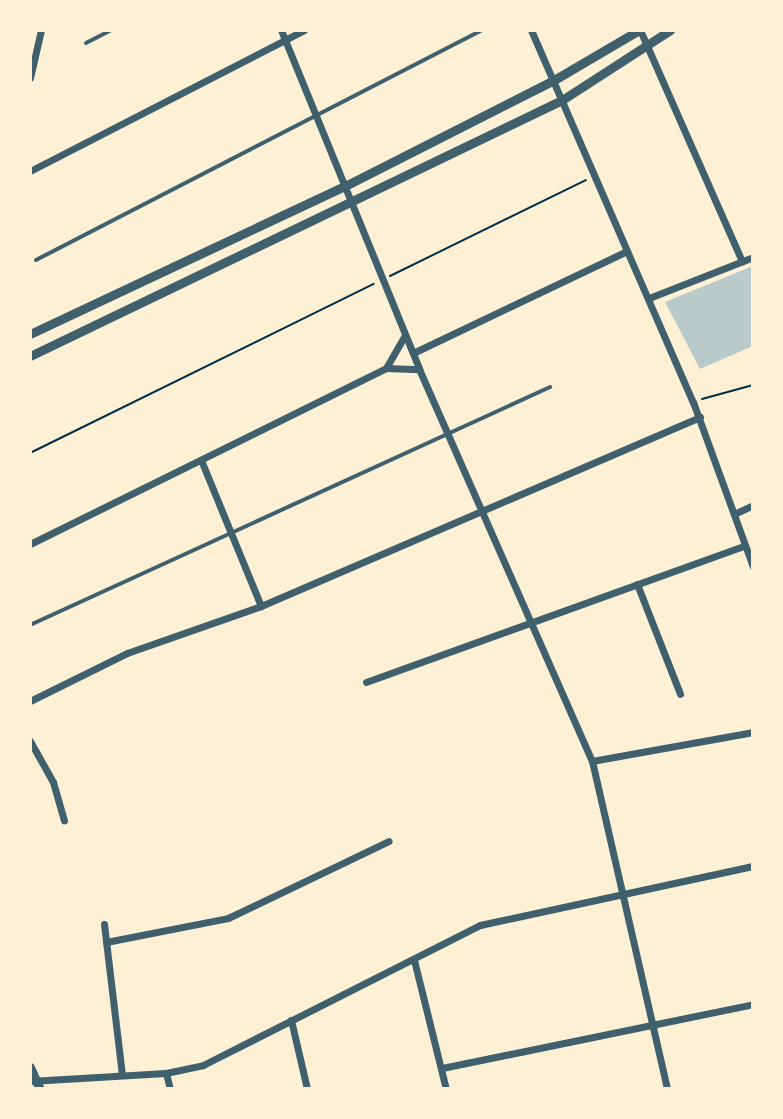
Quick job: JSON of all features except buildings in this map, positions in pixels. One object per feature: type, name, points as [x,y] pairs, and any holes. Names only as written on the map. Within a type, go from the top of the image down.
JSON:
[{"type":"street","points":[[30,78],[41,30]]},
{"type":"street","points":[[281,30],[319,116],[382,280],[446,433],[592,761],[667,1089]]},
{"type":"street","points":[[30,171],[304,30]]},
{"type":"street","points":[[531,30],[700,417],[753,567]]},
{"type":"street","points":[[30,334],[345,186],[554,80],[640,30],[742,261]]},
{"type":"street","points":[[30,356],[562,100],[670,30]]},
{"type":"street","points":[[413,353],[627,251]]},
{"type":"street","points":[[649,298],[753,257]]},
{"type":"street","points":[[386,368],[405,335]]},
{"type":"street","points":[[30,544],[386,368],[419,369]]},
{"type":"street","points":[[30,701],[127,653],[261,606],[700,417]]},
{"type":"street","points":[[201,460],[261,606]]},
{"type":"street","points":[[734,514],[753,505]]},
{"type":"street","points":[[366,682],[744,546]]},
{"type":"street","points":[[637,584],[680,694]]},
{"type":"street","points":[[592,761],[753,732]]},
{"type":"street","points":[[30,741],[64,820]]},
{"type":"street","points":[[106,942],[253,910],[389,841]]},
{"type":"street","points":[[30,1067],[36,1084],[122,1074],[166,1073],[203,1065],[480,925],[753,866]]},
{"type":"street","points":[[104,924],[122,1074]]},
{"type":"street","points":[[414,960],[446,1089]]},
{"type":"street","points":[[442,1068],[753,1004]]},
{"type":"street","points":[[291,1020],[307,1089]]},
{"type":"street","points":[[166,1073],[170,1089]]},
{"type":"lane","points":[[86,43],[112,30]]},
{"type":"lane","points":[[36,260],[482,30]]},
{"type":"lane","points":[[30,625],[550,387]]},
{"type":"path","points":[[30,453],[594,176]]},
{"type":"path","points":[[693,402],[753,385]]},
{"type":"shaded area","points":[[753,266],[753,346],[700,369],[665,302]]}]
